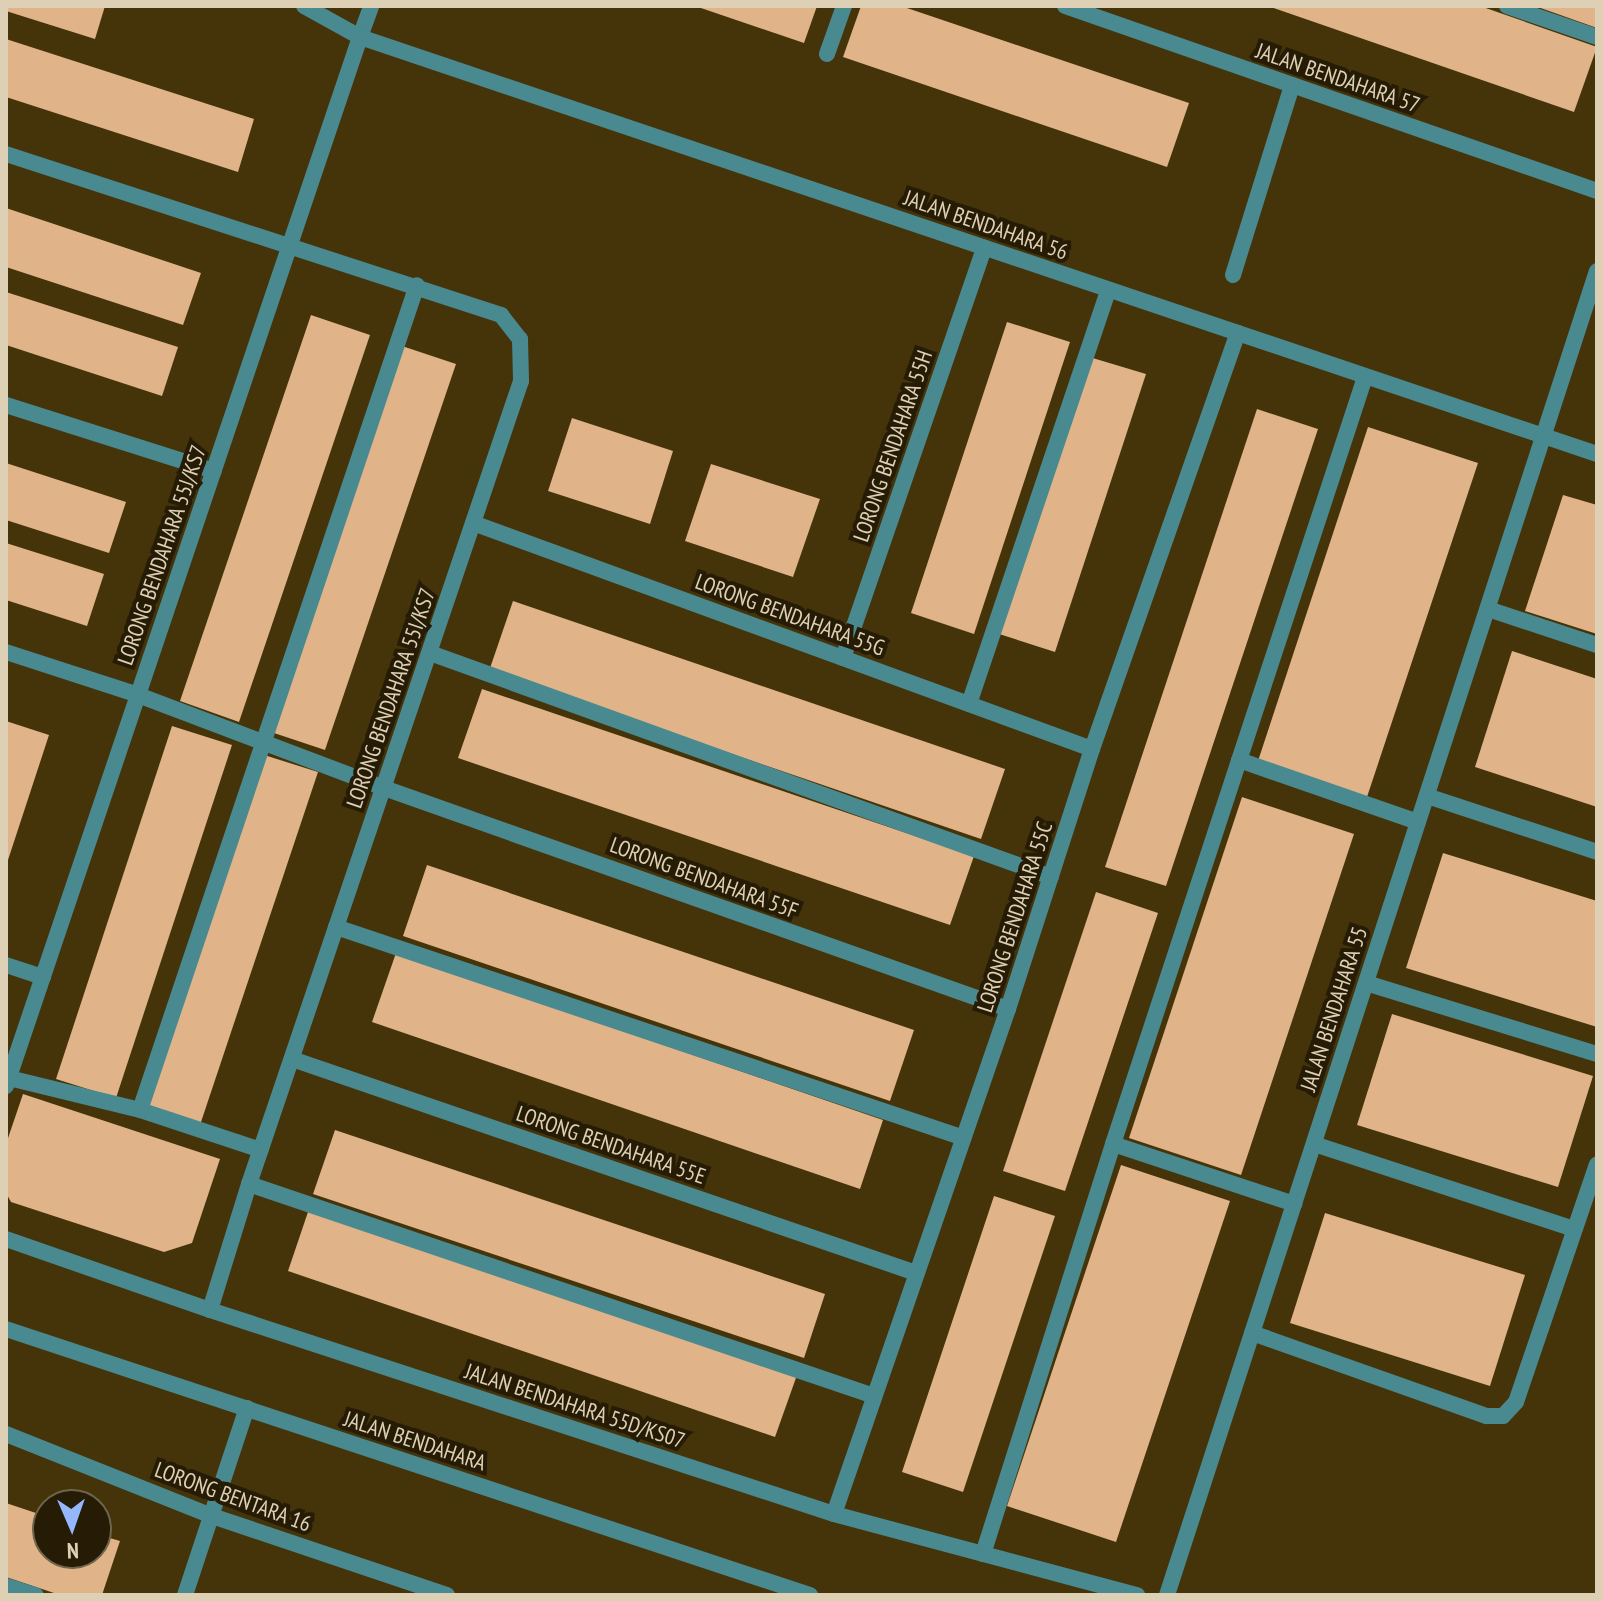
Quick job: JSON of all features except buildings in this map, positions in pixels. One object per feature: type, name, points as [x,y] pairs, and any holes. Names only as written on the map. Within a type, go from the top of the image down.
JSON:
[{"type":"street","name":"JALAN BENDAHARA 56","points":[[304,6],[360,37],[1597,454]]},
{"type":"street","name":"LORONG BENDAHARA 55J/KS7","points":[[8,1082],[371,6]]},
{"type":"street","points":[[827,54],[844,6]]},
{"type":"street","points":[[1507,6],[1597,37]]},
{"type":"street","name":"JALAN BENDAHARA 57","points":[[1077,8],[1597,191]]},
{"type":"street","points":[[1233,275],[1292,85]]},
{"type":"street","name":"LORONG BENDAHARA 55I/KS7","points":[[6,154],[289,248],[417,285],[501,315],[520,339],[521,381],[249,1184],[210,1310]]},
{"type":"street","name":"LORONG BENDAHARA 55H","points":[[843,658],[984,248]]},
{"type":"street","name":"JALAN BENDAHARA 55","points":[[1167,1595],[1597,271]]},
{"type":"street","points":[[140,1110],[417,285]]},
{"type":"street","points":[[969,704],[1108,290]]},
{"type":"street","name":"LORONG BENDAHARA 55C","points":[[834,1514],[1008,1009],[1092,749],[1238,333]]},
{"type":"street","points":[[983,1554],[1113,1144],[1365,377]]},
{"type":"street","points":[[6,405],[214,471]]},
{"type":"street","name":"LORONG BENDAHARA 55G","points":[[473,523],[1092,749]]},
{"type":"street","points":[[1488,609],[1597,645]]},
{"type":"street","name":"LORONG BENDAHARA 55F","points":[[6,652],[138,695],[384,788],[1008,1009]]},
{"type":"street","points":[[430,653],[1051,877]]},
{"type":"street","points":[[1239,760],[1418,822]]},
{"type":"street","points":[[1427,796],[1597,852]]},
{"type":"street","points":[[336,927],[964,1138]]},
{"type":"street","points":[[6,965],[43,977]]},
{"type":"street","points":[[1366,983],[1597,1054]]},
{"type":"street","name":"LORONG BENDAHARA 55E","points":[[292,1059],[916,1273]]},
{"type":"street","points":[[8,1082],[140,1110],[261,1150]]},
{"type":"street","points":[[1113,1144],[1294,1204]]},
{"type":"street","points":[[1314,1144],[1574,1229]]},
{"type":"street","points":[[1252,1333],[1487,1416],[1503,1416],[1516,1402],[1597,1164]]},
{"type":"street","points":[[249,1184],[874,1396]]},
{"type":"street","name":"JALAN BENDAHARA 55D/KS07","points":[[6,1239],[210,1310],[834,1514],[1137,1595]]},
{"type":"street","name":"JALAN BENDAHARA","points":[[6,1329],[810,1595]]},
{"type":"street","points":[[185,1595],[247,1408]]},
{"type":"street","name":"LORONG BENTARA 16","points":[[6,1434],[212,1516],[447,1595]]},
{"type":"street","points":[[6,1586],[36,1595]]}]
